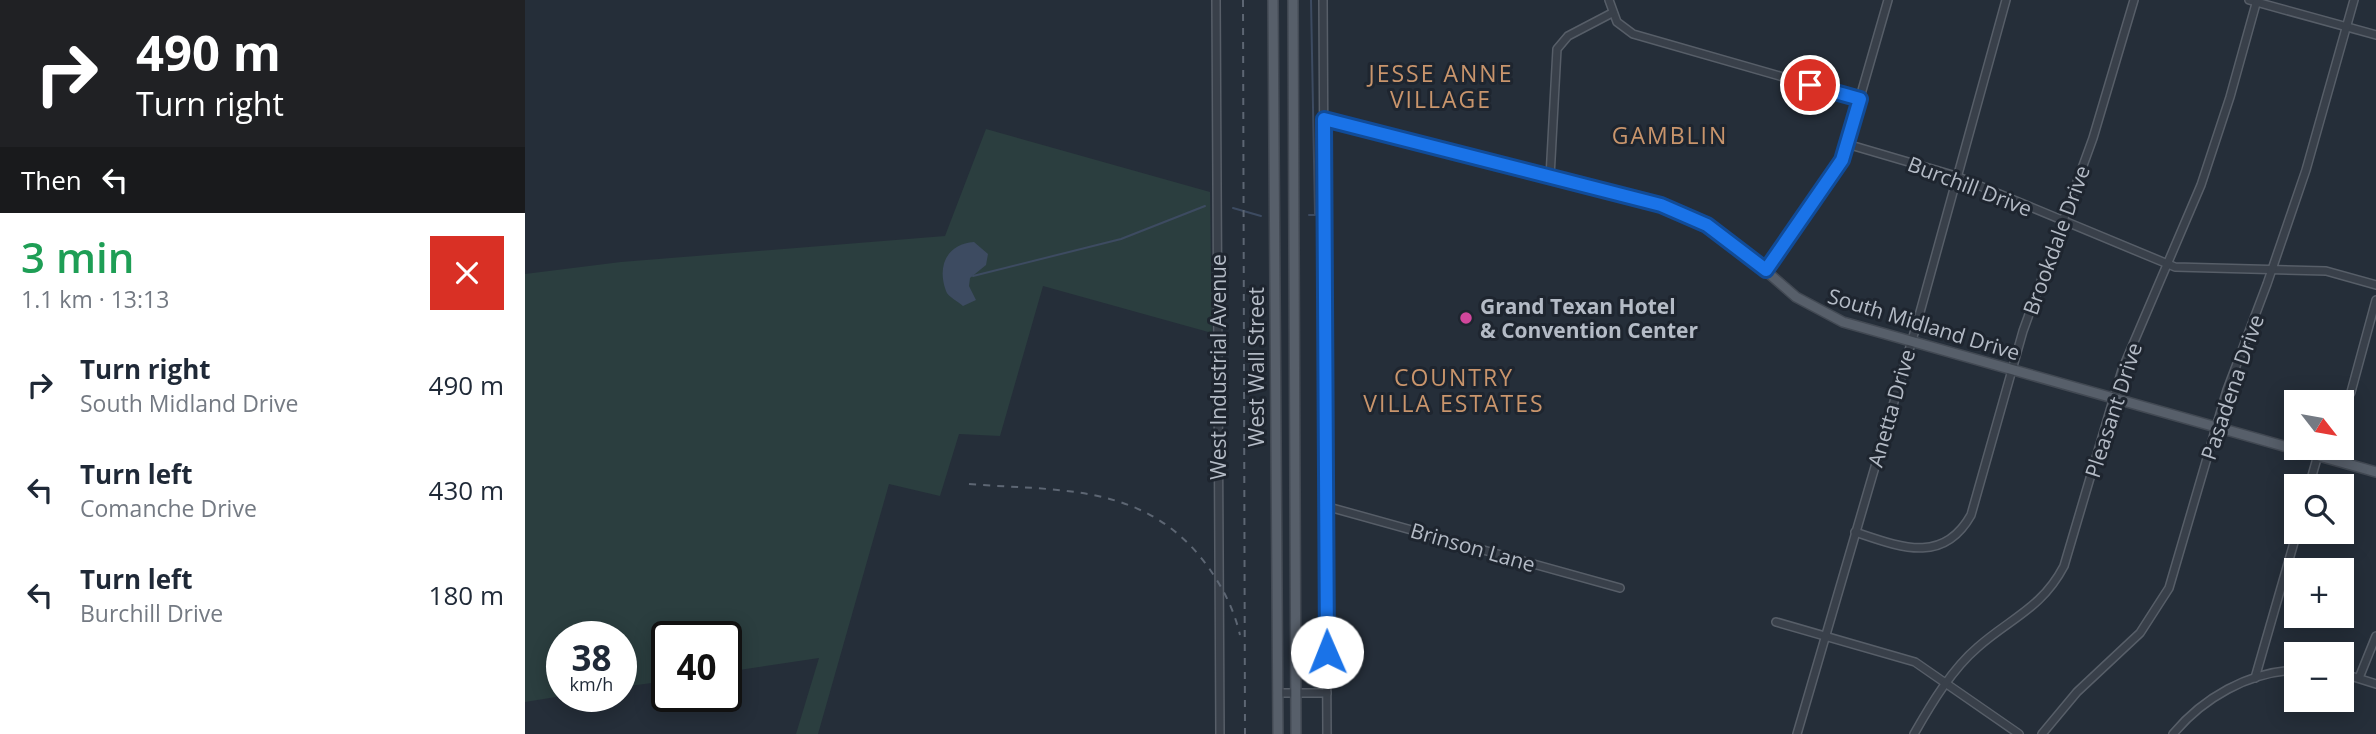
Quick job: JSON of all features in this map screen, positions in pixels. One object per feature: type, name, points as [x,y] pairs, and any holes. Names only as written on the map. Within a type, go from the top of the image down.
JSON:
[{"type":"main road","name":"West Wall Street","points":[[1273,0],[1277,734]]},
{"type":"main road","name":"West Wall Street","points":[[1293,0],[1296,734]]},
{"type":"main road","name":"South Midland Drive","points":[[1324,119],[1661,205],[1685,214],[1728,237],[1796,297],[1821,312],[2011,370],[2284,444]]},
{"type":"main road","name":"South Midland Drive","points":[[2342,460],[2376,472]]},
{"type":"street","name":"West Industrial Avenue","points":[[1216,0],[1220,734]]},
{"type":"street","points":[[1323,0],[1327,734]]},
{"type":"street","points":[[1609,0],[1612,13],[1622,28],[1633,34],[1860,99]]},
{"type":"street","name":"Anetta Drive","points":[[1797,734],[2005,0]]},
{"type":"street","name":"Brookdale Drive","points":[[1855,532],[1906,547],[1933,549],[1962,532],[1971,515],[2011,370],[2064,222],[2134,0]]},
{"type":"street","name":"Pasadena Drive","points":[[2042,734],[2077,692],[2140,634],[2161,605],[2175,572],[2216,427],[2308,162],[2354,0]]},
{"type":"street","points":[[1766,270],[1842,160],[1885,1]]},
{"type":"street","points":[[2254,1],[2376,35]]},
{"type":"street","name":"Pleasant Drive","points":[[1914,734],[1948,683],[1975,649],[2029,611],[2061,571],[2071,548],[2122,370],[2169,265],[2215,144],[2254,1]]},
{"type":"street","points":[[1550,177],[1557,49],[1568,36],[1612,13]]},
{"type":"street","name":"Burchill Drive","points":[[1847,144],[1956,176],[2169,265],[2326,271],[2376,285]]},
{"type":"street","points":[[2351,390],[2376,300]]},
{"type":"street","name":"Brinson Lane","points":[[1325,506],[1620,588]]},
{"type":"street","points":[[2255,678],[2294,544]]},
{"type":"street","points":[[1776,622],[1905,658],[1948,683],[2019,734]]},
{"type":"street","points":[[2359,678],[2376,636]]},
{"type":"street","points":[[2173,734],[2213,697],[2255,678],[2284,672]]},
{"type":"street","points":[[2354,677],[2376,684]]},
{"type":"street","points":[[1277,693],[1327,693]]},
{"type":"shaded area","points":[[986,129],[1210,192],[1212,333],[1043,286],[1000,436],[959,434],[940,496],[889,484],[818,734],[796,734],[819,658],[742,670],[742,621],[651,621],[651,683],[637,685],[637,621],[546,621],[546,699],[525,702],[525,274],[621,262],[945,236]]},
{"type":"water","points":[[974,242],[988,254],[986,265],[970,278],[969,286],[976,300],[963,306],[946,291],[943,282],[944,265],[950,252]]},
{"type":"waterway","points":[[1309,215],[1315,215],[1311,0]]},
{"type":"waterway","points":[[973,276],[1121,239],[1205,206]]},
{"type":"waterway","points":[[1233,208],[1261,216]]},
{"type":"railway","points":[[1243,0],[1245,734]]},
{"type":"railway","points":[[969,484],[1093,495],[1121,502],[1149,514],[1174,531],[1205,563],[1229,603],[1240,635]]},
{"type":"place","name":"Grand Texan Hotel & Convention Center","points":[[1466,318]]},
{"type":"district","name":"JESSE ANNE VILLAGE","points":[[1441,86]]},
{"type":"district","name":"GAMBLIN","points":[[1670,135]]},
{"type":"district","name":"COUNTRY VILLA ESTATES","points":[[1454,390]]},
{"type":"route","points":[[1327,652],[1324,119],[1661,205],[1685,214],[1728,237],[1766,270],[1842,160],[1860,99],[1810,85]]}]
